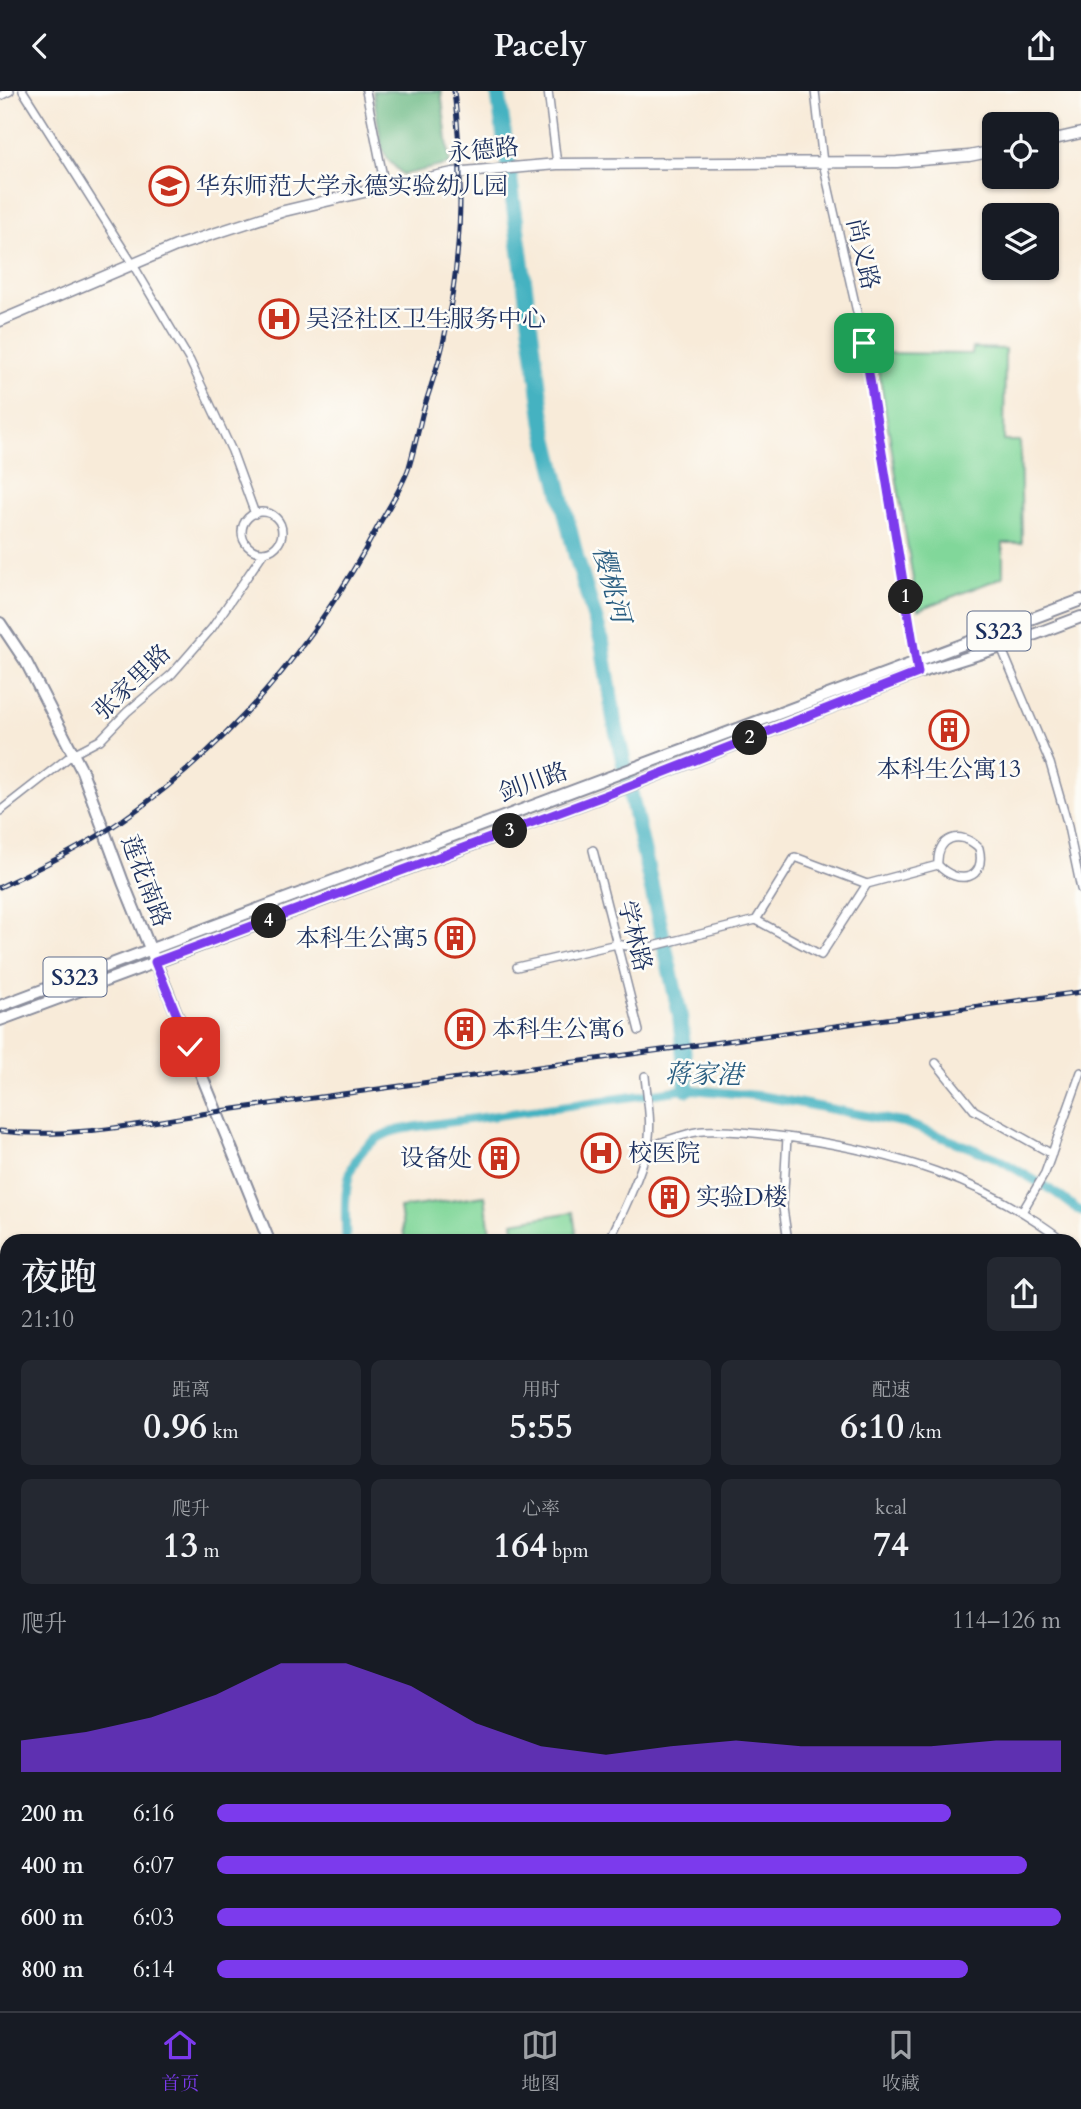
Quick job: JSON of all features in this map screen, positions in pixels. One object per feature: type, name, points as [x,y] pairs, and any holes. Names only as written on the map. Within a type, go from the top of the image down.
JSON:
[{"type":"main road","name":"剑川路","points":[[0,1020],[606,795],[1081,600]]},
{"type":"main road","name":"剑川路","points":[[0,1006],[644,763],[917,667],[1001,647],[1081,617]]},
{"type":"main road","name":"莲花南路","points":[[0,623],[26,662],[82,771],[155,962],[266,1234]]},
{"type":"street","points":[[0,96],[10,91]]},
{"type":"street","points":[[23,91],[132,263],[190,361],[232,451],[255,513]]},
{"type":"street","points":[[366,91],[385,187]]},
{"type":"street","points":[[548,91],[557,164]]},
{"type":"street","name":"尚义路","points":[[815,91],[822,163],[864,343],[917,667]]},
{"type":"street","points":[[1059,138],[1081,133]]},
{"type":"street","name":"永德路","points":[[0,321],[176,246],[284,211],[453,173],[557,164],[897,162],[982,153]]},
{"type":"street","points":[[255,513],[268,513],[281,528],[280,541],[264,552],[251,549],[242,533],[246,521],[255,513]]},
{"type":"street","name":"张家里路","points":[[0,811],[73,754],[100,740],[127,712],[172,674],[212,628],[264,552]]},
{"type":"street","points":[[1001,647],[1050,763],[1067,822],[1081,888]]},
{"type":"street","points":[[956,837],[965,838],[979,848],[981,863],[974,874],[964,879],[945,873],[938,865],[940,849],[947,841],[956,837]]},
{"type":"street","name":"学林路","points":[[593,850],[639,1031]]},
{"type":"street","points":[[517,967],[617,944],[642,949],[756,920],[795,857],[867,884],[938,865]]},
{"type":"street","points":[[756,920],[821,955],[867,884]]},
{"type":"street","points":[[936,1063],[974,1110],[1052,1154]]},
{"type":"street","points":[[1022,1212],[1049,1163],[1081,1073]]},
{"type":"street","points":[[612,1234],[647,1147],[645,1076]]},
{"type":"street","points":[[647,1147],[701,1131],[765,1134],[834,1144],[900,1159],[968,1184],[1022,1212],[1054,1234]]},
{"type":"street","points":[[787,1137],[783,1208],[787,1234]]},
{"type":"green space","points":[[373,91],[441,91],[450,164],[403,175],[388,160],[382,148]]},
{"type":"green space","points":[[973,348],[1005,349],[1004,441],[1020,441],[1022,543],[1003,543],[1003,577],[918,610],[876,353],[972,354]]},
{"type":"green space","points":[[485,1196],[490,1234],[404,1234],[400,1208]]},
{"type":"green space","points":[[573,1212],[576,1234],[515,1234],[513,1222]]},
{"type":"waterway","name":"樱桃河","points":[[498,91],[544,425],[576,556],[602,642],[614,719],[680,1015],[687,1089]]},
{"type":"waterway","name":"蒋家港","points":[[346,1234],[346,1193],[353,1165],[361,1152],[388,1133],[414,1127],[687,1089],[762,1096],[905,1123],[997,1158],[1056,1193],[1081,1212]]},
{"type":"railway","points":[[0,887],[107,830],[161,792],[198,760],[267,690],[298,652],[353,571],[403,483],[409,467],[450,309],[460,216],[454,91]]},
{"type":"railway","points":[[0,1131],[88,1131],[1081,992]]},
{"type":"place","name":"华东师范大学永德实验幼儿园","points":[[169,186]]},
{"type":"place","name":"吴泾社区卫生服务中心","points":[[279,319]]},
{"type":"place","name":"本科生公寓13","points":[[949,730]]},
{"type":"place","name":"本科生公寓5","points":[[455,938]]},
{"type":"place","name":"本科生公寓6","points":[[465,1029]]},
{"type":"place","name":"校医院","points":[[601,1153]]},
{"type":"place","name":"设备处","points":[[499,1158]]},
{"type":"place","name":"实验D楼","points":[[669,1197]]},
{"type":"route","points":[[190,1047],[155,962],[606,795],[918,673],[864,343]]}]
